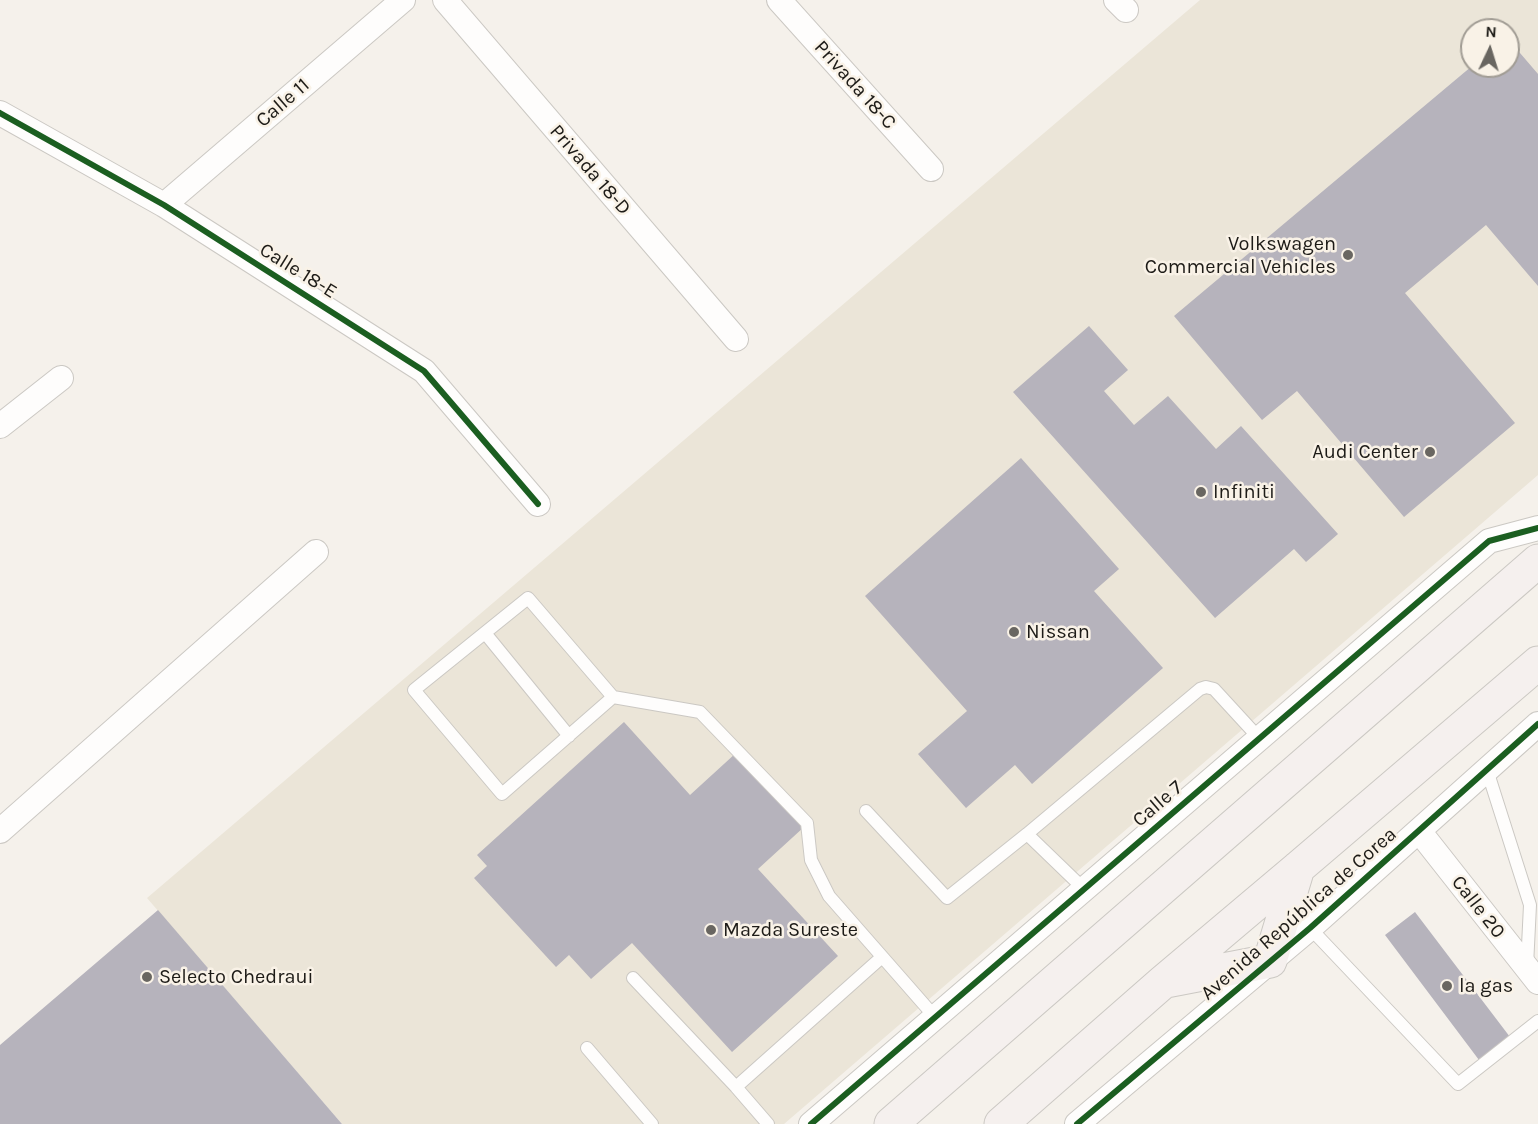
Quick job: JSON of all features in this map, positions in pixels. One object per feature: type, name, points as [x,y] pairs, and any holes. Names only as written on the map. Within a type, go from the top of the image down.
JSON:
[{"type":"main road","points":[[891,1124],[1538,561]]},
{"type":"main road","name":"Avenida República de Corea","points":[[1001,1124],[1163,982],[1538,663]]},
{"type":"main road","points":[[1163,982],[1270,961],[1299,868]]},
{"type":"street","name":"Calle 11","points":[[164,205],[403,0]]},
{"type":"street","name":"Privada 18-D","points":[[445,0],[736,339]]},
{"type":"street","name":"Privada 18-C","points":[[779,0],[931,169]]},
{"type":"street","name":"Calle 18-E","points":[[0,113],[164,205],[424,371],[538,504]]},
{"type":"street","points":[[0,426],[61,378]]},
{"type":"street","name":"Calle 7","points":[[811,1124],[1489,541],[1538,528]]},
{"type":"street","points":[[5,818],[316,552]]},
{"type":"street","name":"Avenida República de Corea","points":[[1077,1124],[1310,928],[1538,724]]},
{"type":"street","name":"Calle 20","points":[[1419,831],[1532,976]]},
{"type":"lane","points":[[613,697],[502,794],[414,690],[528,598],[613,697],[700,712],[807,823],[811,860],[829,896],[935,1017]]},
{"type":"lane","points":[[485,633],[569,736]]},
{"type":"lane","points":[[866,811],[947,898],[1200,689],[1206,687],[1214,689],[1258,738]]},
{"type":"lane","points":[[1487,770],[1530,905],[1532,976]]},
{"type":"lane","points":[[1027,834],[1084,889]]},
{"type":"lane","points":[[1310,928],[1458,1084],[1538,1021]]},
{"type":"lane","points":[[736,1087],[882,957]]},
{"type":"lane","points":[[633,978],[768,1124]]},
{"type":"lane","points":[[587,1048],[652,1124]]},
{"type":"shaded area","points":[[1200,0],[1538,0],[1538,475],[784,1124],[342,1124],[147,898]]},
{"type":"building","name":"Volkswagen Commercial Vehicles","points":[[1520,53],[1538,74],[1538,286],[1486,225],[1405,293],[1515,423],[1404,517],[1297,391],[1262,420],[1174,316],[1460,76],[1460,78],[1520,78]]},
{"type":"building","name":"Infiniti","points":[[1089,326],[1128,370],[1104,391],[1134,425],[1168,396],[1216,449],[1241,426],[1338,534],[1306,562],[1294,549],[1215,618],[1013,392]]},
{"type":"building","name":"Nissan","points":[[1021,458],[1119,569],[1094,591],[1163,668],[1032,784],[1015,765],[966,808],[918,754],[967,711],[865,596]]},
{"type":"building","points":[[624,722],[690,795],[736,753],[804,827],[758,869],[838,956],[732,1052],[632,943],[591,979],[569,955],[556,967],[474,878],[487,866],[477,855]]},
{"type":"building","name":"Selecto Chedraui","points":[[158,910],[342,1124],[0,1124],[0,1045]]},
{"type":"building","name":"la gas","points":[[1415,912],[1510,1037],[1479,1060],[1385,935]]},
{"type":"cycle path","points":[[0,113],[164,205],[424,371],[538,504]]},
{"type":"cycle path","points":[[811,1124],[1489,541],[1538,528]]},
{"type":"cycle path","points":[[1077,1124],[1310,928],[1538,724]]},
{"type":"place","name":"Volkswagen Commercial Vehicles","points":[[1348,255]]},
{"type":"place","name":"Audi Center","points":[[1430,452]]},
{"type":"place","name":"Infiniti","points":[[1201,492]]},
{"type":"place","name":"Nissan","points":[[1014,632]]},
{"type":"place","name":"Mazda Sureste","points":[[711,930]]},
{"type":"place","name":"Selecto Chedraui","points":[[147,977]]},
{"type":"place","name":"la gas","points":[[1447,986]]}]
